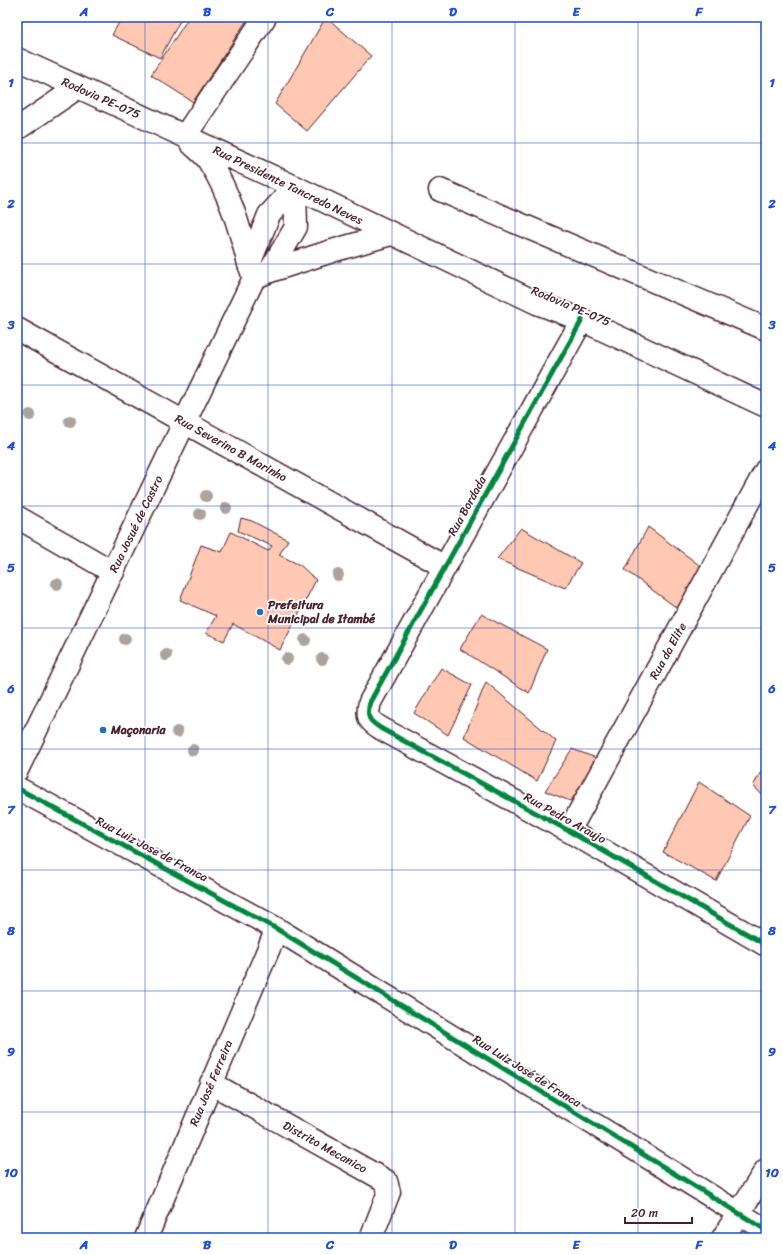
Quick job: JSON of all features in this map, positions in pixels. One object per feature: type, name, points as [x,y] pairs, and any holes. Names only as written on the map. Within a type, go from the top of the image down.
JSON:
[{"type":"street","points":[[265,17],[185,136],[210,162],[225,192],[258,271],[391,234]]},
{"type":"street","name":"Rodovia PE-075","points":[[17,59],[77,88],[185,136]]},
{"type":"street","points":[[17,129],[77,88]]},
{"type":"street","name":"Rua Presidente Tancredo Neves","points":[[185,136],[295,187],[391,234]]},
{"type":"street","name":"Rua Josué de Castro","points":[[17,770],[258,271],[296,227],[295,187]]},
{"type":"street","points":[[440,190],[766,329]]},
{"type":"street","name":"Rodovia PE-075","points":[[391,234],[537,303],[582,320],[766,406]]},
{"type":"street","name":"Rua Bordada","points":[[370,702],[582,320]]},
{"type":"street","name":"Rua Severino B Marinho","points":[[17,329],[444,567]]},
{"type":"street","name":"Rua da Elite","points":[[569,832],[766,470]]},
{"type":"street","points":[[17,517],[113,572]]},
{"type":"street","name":"Rua Pedro Araujo","points":[[370,702],[367,712],[370,720],[374,724],[569,832],[766,945]]},
{"type":"street","name":"Rua Luiz Jose de Franca","points":[[17,788],[277,929]]},
{"type":"street","name":"Rua José Ferreira","points":[[146,1238],[277,929]]},
{"type":"street","name":"Rua Luiz José de Franca","points":[[277,929],[766,1230]]},
{"type":"street","name":"Distrito Mecanico","points":[[211,1083],[386,1181],[389,1192],[371,1238]]},
{"type":"street","points":[[723,1238],[738,1212],[766,1170]]},
{"type":"building","points":[[122,17],[182,17],[160,58],[112,35]]},
{"type":"building","points":[[189,17],[249,17],[193,102],[151,75]]},
{"type":"building","points":[[326,17],[371,56],[307,131],[275,104]]},
{"type":"building","points":[[241,518],[252,521],[288,540],[279,555],[300,565],[316,580],[280,650],[233,624],[224,641],[206,633],[216,616],[180,600],[201,545],[222,552],[231,532],[268,551],[272,546],[238,531]]},
{"type":"building","points":[[648,527],[710,573],[677,608],[625,570]]},
{"type":"building","points":[[521,528],[581,563],[565,588],[497,559]]},
{"type":"building","points":[[481,614],[547,649],[529,693],[460,649]]},
{"type":"building","points":[[441,668],[472,685],[448,735],[414,713]]},
{"type":"building","points":[[486,682],[556,741],[537,781],[464,737]]},
{"type":"building","points":[[572,749],[607,762],[570,801],[545,791]]},
{"type":"building","points":[[766,763],[766,798],[753,786]]},
{"type":"building","points":[[699,782],[750,816],[716,881],[663,852]]},
{"type":"cycle path","points":[[582,320],[370,702],[368,712],[371,721],[382,729],[569,831],[766,945]]},
{"type":"cycle path","points":[[17,788],[277,929],[766,1230]]},
{"type":"place","name":"Prefeitura Municipal de Itambé","points":[[260,612]]},
{"type":"place","name":"Maçonaria","points":[[103,730]]}]
